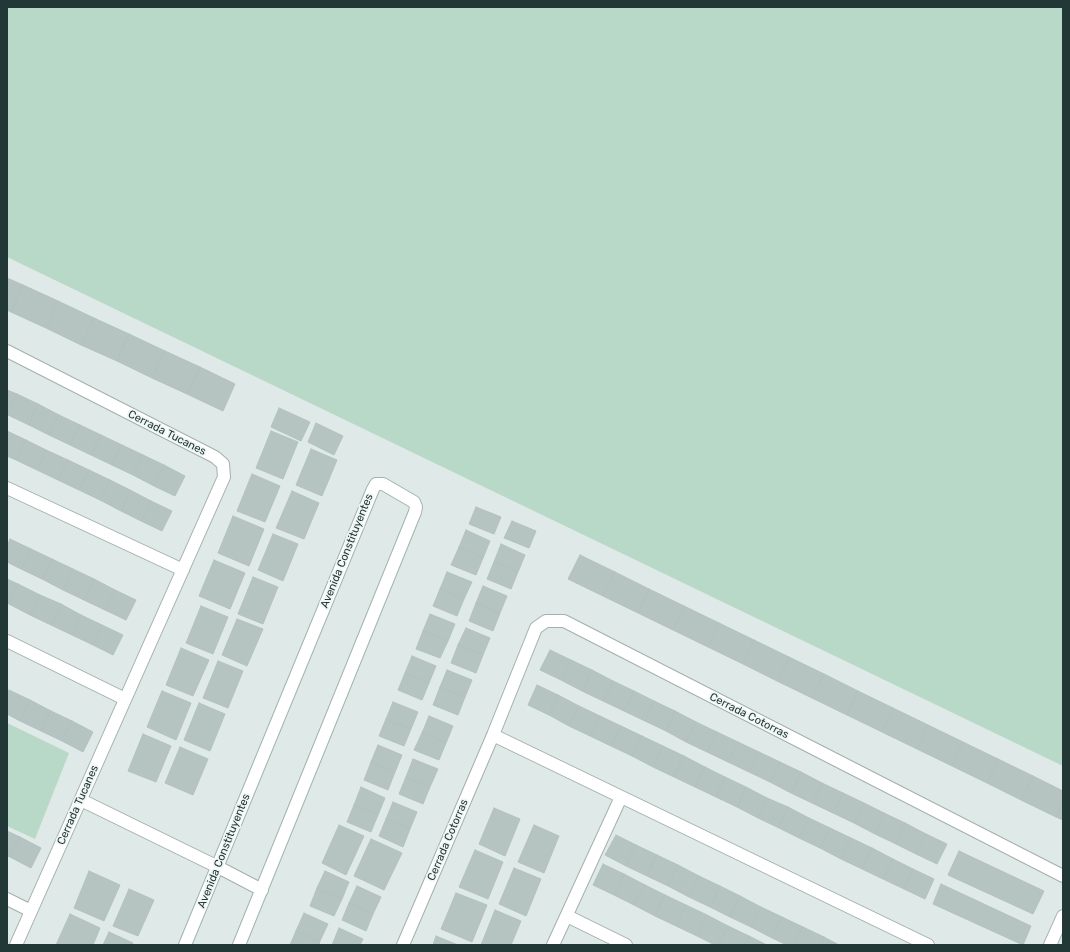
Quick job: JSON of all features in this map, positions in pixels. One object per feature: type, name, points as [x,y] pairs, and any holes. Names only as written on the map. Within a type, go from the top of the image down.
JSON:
[{"type":"street","name":"Cerrada Tucanes","points":[[7,351],[215,457],[223,464],[224,477],[16,945]]},
{"type":"street","name":"Avenida Constituyentes","points":[[185,945],[372,489],[376,484],[383,484],[414,502],[416,507],[415,512],[239,945]]},
{"type":"street","points":[[7,488],[183,570]]},
{"type":"street","name":"Cerrada Cotorras","points":[[403,945],[493,736],[536,628],[546,621],[564,621],[1063,876]]},
{"type":"street","points":[[7,641],[125,699]]},
{"type":"street","points":[[493,736],[924,944]]},
{"type":"street","points":[[553,945],[621,797]]},
{"type":"street","points":[[81,800],[262,890]]},
{"type":"street","points":[[7,899],[31,911]]},
{"type":"street","points":[[567,916],[626,945]]},
{"type":"street","points":[[1050,945],[1063,916]]},
{"type":"green space","points":[[7,7],[1063,7],[1063,766],[7,257]]},
{"type":"green space","points":[[7,723],[69,753],[35,839],[7,826]]},
{"type":"building","points":[[7,278],[23,285],[11,312],[7,310]]},
{"type":"building","points":[[23,285],[58,301],[46,328],[11,312]]},
{"type":"building","points":[[58,301],[94,318],[81,345],[46,328]]},
{"type":"building","points":[[94,318],[129,334],[117,361],[81,345]]},
{"type":"building","points":[[129,334],[165,351],[152,378],[117,361]]},
{"type":"building","points":[[165,351],[200,367],[187,394],[152,378]]},
{"type":"building","points":[[200,367],[235,384],[223,411],[187,394]]},
{"type":"building","points":[[7,390],[17,394],[8,415],[7,414]]},
{"type":"building","points":[[17,394],[38,404],[29,425],[8,415]]},
{"type":"building","points":[[38,404],[59,415],[49,435],[29,425]]},
{"type":"building","points":[[279,408],[310,422],[301,441],[271,427]]},
{"type":"building","points":[[59,415],[80,425],[70,445],[49,435]]},
{"type":"building","points":[[316,423],[343,436],[334,455],[308,442]]},
{"type":"building","points":[[80,425],[101,435],[91,455],[70,445]]},
{"type":"building","points":[[7,431],[26,440],[16,460],[7,456]]},
{"type":"building","points":[[271,431],[298,442],[283,479],[256,468]]},
{"type":"building","points":[[101,435],[122,445],[112,465],[91,455]]},
{"type":"building","points":[[26,440],[46,450],[37,470],[16,460]]},
{"type":"building","points":[[122,445],[143,455],[133,475],[112,465]]},
{"type":"building","points":[[311,449],[337,460],[322,496],[296,485]]},
{"type":"building","points":[[46,450],[68,460],[58,480],[37,470]]},
{"type":"building","points":[[143,455],[164,465],[154,486],[133,475]]},
{"type":"building","points":[[68,460],[89,470],[79,490],[58,480]]},
{"type":"building","points":[[164,465],[185,476],[175,496],[154,486]]},
{"type":"building","points":[[89,470],[110,480],[100,500],[79,490]]},
{"type":"building","points":[[252,474],[280,486],[265,522],[237,511]]},
{"type":"building","points":[[110,480],[130,490],[121,511],[100,500]]},
{"type":"building","points":[[130,490],[151,501],[141,521],[121,511]]},
{"type":"building","points":[[292,491],[319,503],[304,539],[276,528]]},
{"type":"building","points":[[151,501],[172,511],[162,531],[141,521]]},
{"type":"building","points":[[476,507],[501,517],[494,534],[469,524]]},
{"type":"building","points":[[233,516],[264,529],[249,566],[218,553]]},
{"type":"building","points":[[512,521],[536,531],[529,548],[504,538]]},
{"type":"building","points":[[466,530],[490,541],[483,558],[459,547]]},
{"type":"building","points":[[273,534],[298,544],[283,581],[258,570]]},
{"type":"building","points":[[10,539],[31,549],[21,569],[7,562],[7,546]]},
{"type":"building","points":[[501,544],[525,555],[518,572],[494,562]]},
{"type":"building","points":[[459,547],[483,558],[476,575],[451,565]]},
{"type":"building","points":[[31,549],[52,559],[42,579],[21,569]]},
{"type":"building","points":[[580,555],[615,572],[603,596],[568,579]]},
{"type":"building","points":[[52,559],[73,569],[63,590],[42,579]]},
{"type":"building","points":[[214,560],[245,573],[230,609],[199,596]]},
{"type":"building","points":[[494,562],[518,572],[511,589],[487,579]]},
{"type":"building","points":[[73,569],[94,579],[84,600],[63,590]]},
{"type":"building","points":[[447,572],[472,582],[464,599],[440,589]]},
{"type":"building","points":[[615,572],[649,589],[638,613],[603,596]]},
{"type":"building","points":[[253,577],[278,587],[263,624],[238,614]]},
{"type":"building","points":[[7,579],[18,584],[9,604],[7,603]]},
{"type":"building","points":[[94,579],[115,590],[105,610],[84,600]]},
{"type":"building","points":[[18,584],[40,595],[30,615],[9,604]]},
{"type":"building","points":[[483,586],[507,596],[500,613],[476,603]]},
{"type":"building","points":[[440,589],[464,599],[457,616],[433,606]]},
{"type":"building","points":[[649,589],[684,606],[673,630],[638,613]]},
{"type":"building","points":[[115,590],[136,600],[126,620],[105,610]]},
{"type":"building","points":[[40,595],[61,604],[51,625],[30,615]]},
{"type":"building","points":[[476,603],[500,613],[493,631],[469,621]]},
{"type":"building","points":[[61,604],[81,615],[72,635],[51,625]]},
{"type":"building","points":[[201,606],[228,617],[213,654],[186,643]]},
{"type":"building","points":[[684,606],[719,623],[708,647],[673,630]]},
{"type":"building","points":[[430,614],[455,624],[448,641],[423,631]]},
{"type":"building","points":[[81,615],[102,625],[93,645],[72,635]]},
{"type":"building","points":[[237,619],[263,629],[247,666],[222,655]]},
{"type":"building","points":[[719,623],[754,640],[743,664],[708,647]]},
{"type":"building","points":[[102,625],[123,635],[113,655],[93,645]]},
{"type":"building","points":[[466,628],[490,638],[483,655],[458,645]]},
{"type":"building","points":[[423,631],[448,641],[440,658],[416,649]]},
{"type":"building","points":[[754,640],[789,657],[777,681],[743,664]]},
{"type":"building","points":[[458,645],[483,655],[476,673],[451,663]]},
{"type":"building","points":[[181,648],[209,660],[193,696],[166,685]]},
{"type":"building","points":[[550,650],[571,660],[561,680],[540,670]]},
{"type":"building","points":[[412,656],[436,666],[429,683],[405,673]]},
{"type":"building","points":[[789,657],[824,674],[812,698],[777,681]]},
{"type":"building","points":[[571,660],[592,670],[582,691],[561,680]]},
{"type":"building","points":[[218,661],[243,671],[228,708],[203,698]]},
{"type":"building","points":[[447,670],[472,680],[465,697],[440,687]]},
{"type":"building","points":[[592,670],[613,681],[603,701],[582,691]]},
{"type":"building","points":[[405,673],[429,683],[422,700],[398,690]]},
{"type":"building","points":[[824,674],[858,691],[847,715],[812,698]]},
{"type":"building","points":[[613,681],[634,691],[624,711],[603,701]]},
{"type":"building","points":[[537,685],[558,695],[549,715],[528,705]]},
{"type":"building","points":[[440,687],[465,697],[458,715],[433,705]]},
{"type":"building","points":[[9,690],[30,700],[20,721],[7,714],[7,694]]},
{"type":"building","points":[[162,691],[191,703],[176,740],[147,727]]},
{"type":"building","points":[[634,691],[654,701],[645,721],[624,711]]},
{"type":"building","points":[[858,691],[893,708],[882,732],[847,715]]},
{"type":"building","points":[[558,695],[579,706],[569,726],[549,715]]},
{"type":"building","points":[[30,700],[51,711],[41,731],[20,721]]},
{"type":"building","points":[[654,701],[675,711],[666,731],[645,721]]},
{"type":"building","points":[[393,702],[418,712],[411,729],[386,719]]},
{"type":"building","points":[[199,703],[225,714],[210,751],[184,740]]},
{"type":"building","points":[[579,706],[600,716],[590,736],[569,726]]},
{"type":"building","points":[[893,708],[928,725],[917,749],[882,732]]},
{"type":"building","points":[[51,711],[72,721],[62,741],[41,731]]},
{"type":"building","points":[[675,711],[696,722],[686,742],[666,731]]},
{"type":"building","points":[[429,716],[453,726],[446,743],[422,733]]},
{"type":"building","points":[[600,716],[621,726],[611,746],[590,736]]},
{"type":"building","points":[[386,719],[411,729],[404,746],[379,736]]},
{"type":"building","points":[[72,721],[93,732],[83,752],[62,741]]},
{"type":"building","points":[[696,722],[717,732],[707,752],[686,742]]},
{"type":"building","points":[[928,725],[963,742],[952,766],[917,749]]},
{"type":"building","points":[[621,726],[642,736],[632,756],[611,746]]},
{"type":"building","points":[[717,732],[738,742],[728,762],[707,752]]},
{"type":"building","points":[[422,733],[446,743],[439,760],[414,750]]},
{"type":"building","points":[[143,734],[171,746],[156,782],[128,771]]},
{"type":"building","points":[[642,736],[663,746],[653,767],[632,756]]},
{"type":"building","points":[[738,742],[759,752],[749,772],[728,762]]},
{"type":"building","points":[[963,742],[998,759],[987,783],[952,766]]},
{"type":"building","points":[[378,745],[402,755],[395,772],[371,762]]},
{"type":"building","points":[[663,746],[684,756],[674,777],[653,767]]},
{"type":"building","points":[[180,747],[208,759],[193,795],[165,783]]},
{"type":"building","points":[[759,752],[780,762],[770,782],[749,772]]},
{"type":"building","points":[[684,756],[705,767],[695,787],[674,777]]},
{"type":"building","points":[[413,759],[438,769],[430,787],[406,777]]},
{"type":"building","points":[[998,759],[1033,776],[1021,800],[987,783]]},
{"type":"building","points":[[371,762],[395,772],[388,790],[364,780]]},
{"type":"building","points":[[780,762],[801,772],[791,793],[770,782]]},
{"type":"building","points":[[705,767],[725,777],[716,797],[695,787]]},
{"type":"building","points":[[801,772],[822,783],[812,803],[791,793]]},
{"type":"building","points":[[1033,776],[1063,791],[1063,802],[1056,817],[1021,800]]},
{"type":"building","points":[[406,777],[430,787],[423,804],[399,794]]},
{"type":"building","points":[[725,777],[746,787],[737,807],[716,797]]},
{"type":"building","points":[[822,783],[843,793],[833,813],[812,803]]},
{"type":"building","points":[[361,787],[385,798],[378,815],[354,805]]},
{"type":"building","points":[[746,787],[767,798],[758,818],[737,807]]},
{"type":"building","points":[[843,793],[864,803],[854,823],[833,813]]},
{"type":"building","points":[[767,798],[788,807],[779,828],[758,818]]},
{"type":"building","points":[[393,802],[417,812],[410,829],[386,819]]},
{"type":"building","points":[[1063,802],[1063,820],[1056,817]]},
{"type":"building","points":[[864,803],[884,813],[875,834],[854,823]]},
{"type":"building","points":[[354,805],[378,815],[371,832],[347,822]]},
{"type":"building","points":[[788,807],[809,818],[799,838],[779,828]]},
{"type":"building","points":[[494,808],[520,819],[505,856],[479,844]]},
{"type":"building","points":[[884,813],[905,823],[896,844],[875,834]]},
{"type":"building","points":[[809,818],[830,828],[820,848],[799,838]]},
{"type":"building","points":[[386,819],[410,829],[403,847],[379,836]]},
{"type":"building","points":[[905,823],[926,834],[916,854],[896,844]]},
{"type":"building","points":[[339,825],[364,836],[346,875],[322,863]]},
{"type":"building","points":[[534,825],[559,836],[544,873],[518,862]]},
{"type":"building","points":[[830,828],[851,838],[841,859],[820,848]]},
{"type":"building","points":[[7,831],[20,837],[10,857],[7,856]]},
{"type":"building","points":[[926,834],[947,844],[937,864],[916,854]]},
{"type":"building","points":[[616,835],[636,845],[626,866],[605,855]]},
{"type":"building","points":[[20,837],[41,848],[31,868],[10,857]]},
{"type":"building","points":[[851,838],[872,848],[862,869],[841,859]]},
{"type":"building","points":[[371,839],[402,853],[384,890],[354,876]]},
{"type":"building","points":[[636,845],[657,855],[647,876],[626,866]]},
{"type":"building","points":[[872,848],[893,859],[883,879],[862,869]]},
{"type":"building","points":[[475,850],[503,862],[488,899],[459,887]]},
{"type":"building","points":[[959,851],[1044,891],[1033,914],[948,875]]},
{"type":"building","points":[[657,855],[678,865],[668,886],[647,876]]},
{"type":"building","points":[[893,859],[913,869],[904,889],[883,879]]},
{"type":"building","points":[[603,864],[624,874],[614,895],[593,885]]},
{"type":"building","points":[[678,865],[699,876],[689,897],[668,886]]},
{"type":"building","points":[[514,868],[541,879],[526,916],[499,904]]},
{"type":"building","points":[[913,869],[934,879],[925,899],[904,889]]},
{"type":"building","points":[[89,871],[120,885],[104,921],[74,908]]},
{"type":"building","points":[[325,871],[349,882],[342,899],[317,888]]},
{"type":"building","points":[[624,874],[645,885],[634,905],[614,895]]},
{"type":"building","points":[[699,876],[720,886],[710,907],[689,897]]},
{"type":"building","points":[[941,884],[1031,926],[1023,945],[933,904]]},
{"type":"building","points":[[645,885],[665,895],[655,916],[634,905]]},
{"type":"building","points":[[357,886],[381,897],[373,914],[349,903]]},
{"type":"building","points":[[720,886],[740,896],[730,917],[710,907]]},
{"type":"building","points":[[317,888],[342,899],[334,916],[310,906]]},
{"type":"building","points":[[129,889],[154,900],[138,936],[113,926]]},
{"type":"building","points":[[456,893],[487,905],[472,942],[441,929]]},
{"type":"building","points":[[665,895],[686,905],[676,926],[655,916]]},
{"type":"building","points":[[740,896],[761,907],[751,927],[730,917]]},
{"type":"building","points":[[349,903],[373,914],[366,931],[342,920]]},
{"type":"building","points":[[686,905],[707,915],[697,936],[676,926]]},
{"type":"building","points":[[761,907],[782,917],[772,938],[751,927]]},
{"type":"building","points":[[495,910],[521,921],[511,945],[481,945]]},
{"type":"building","points":[[304,913],[328,924],[320,941],[296,931]]},
{"type":"building","points":[[70,914],[100,928],[93,945],[56,945]]},
{"type":"building","points":[[707,915],[728,926],[718,945],[697,936]]},
{"type":"building","points":[[782,917],[803,927],[794,945],[787,945],[772,938]]},
{"type":"building","points":[[728,926],[749,936],[744,945],[718,945]]},
{"type":"building","points":[[803,927],[824,937],[820,945],[794,945]]},
{"type":"building","points":[[339,928],[363,939],[360,945],[332,945]]},
{"type":"building","points":[[296,931],[320,941],[319,945],[290,945]]},
{"type":"building","points":[[109,932],[133,943],[132,945],[103,945]]},
{"type":"building","points":[[436,936],[458,945],[433,945]]},
{"type":"building","points":[[749,936],[767,945],[744,945]]},
{"type":"building","points":[[824,937],[839,945],[820,945]]}]
